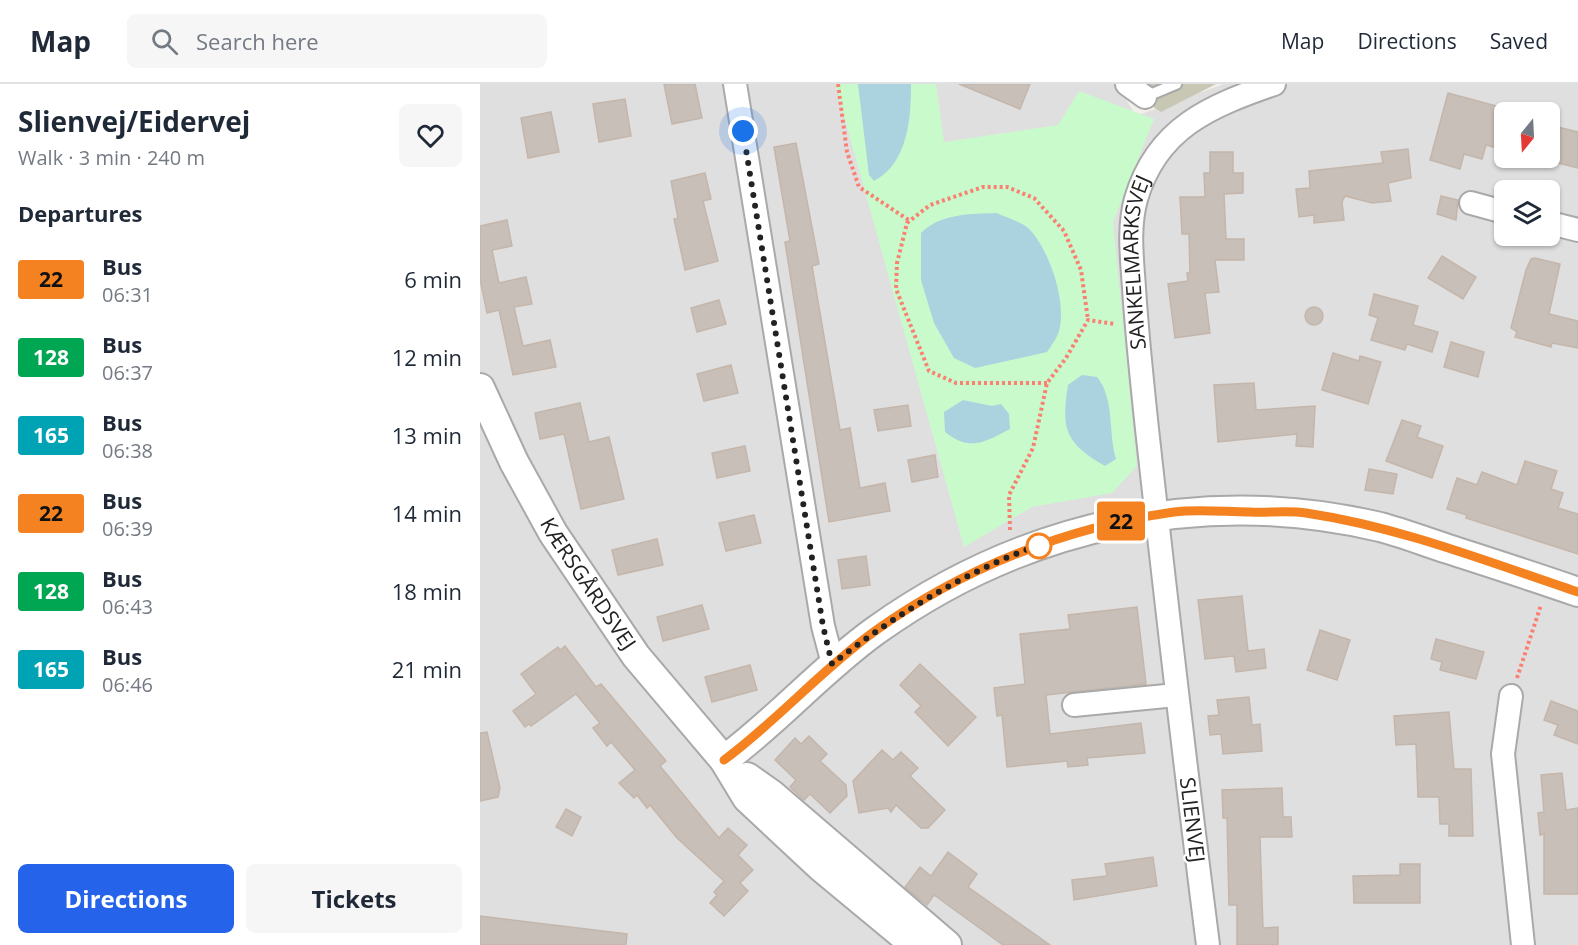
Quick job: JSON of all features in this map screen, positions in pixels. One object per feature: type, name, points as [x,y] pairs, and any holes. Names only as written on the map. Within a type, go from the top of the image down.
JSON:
[{"type":"street","points":[[735,84],[823,626],[832,664]]},
{"type":"street","name":"SANKELMARKSVEJ","points":[[1157,516],[1136,327],[1130,237],[1136,198],[1156,156],[1179,128],[1219,104],[1275,84]]},
{"type":"street","points":[[1471,203],[1494,209]]},
{"type":"street","points":[[1560,226],[1578,230]]},
{"type":"street","name":"KÆRSGÅRDSVEJ","points":[[480,388],[514,462],[541,513],[636,656],[691,724],[724,760],[747,798],[822,868],[915,945]]},
{"type":"street","points":[[724,760],[744,745],[832,664],[920,601],[1011,555],[1082,530],[1193,511],[1303,512],[1382,527],[1578,592]]},
{"type":"street","name":"SLIENVEJ","points":[[1157,516],[1176,695],[1208,945]]},
{"type":"street","points":[[1074,705],[1176,695]]},
{"type":"street","points":[[1511,696],[1503,754],[1522,945]]},
{"type":"street","name":"KÆRSGÅRDSVEJ","points":[[724,760],[771,794],[947,945]]},
{"type":"lane","points":[[1136,90],[1176,84]]},
{"type":"path","points":[[838,84],[847,152],[859,187],[910,221]]},
{"type":"path","points":[[1011,555],[1009,495],[1033,448],[1047,383],[1066,358],[1088,320],[1081,270],[1064,231],[1034,198],[1007,187],[983,187],[930,205],[910,221],[897,263],[896,288],[930,371],[956,383],[1047,383]]},
{"type":"path","points":[[1088,320],[1136,327]]},
{"type":"path","points":[[1511,696],[1549,582]]},
{"type":"shaded area","points":[[480,84],[1117,84],[1136,116],[1224,84],[1578,84],[1578,945],[480,945]]},
{"type":"shaded area","points":[[1118,84],[1216,84],[1161,112]]},
{"type":"green space","points":[[835,84],[936,84],[944,142],[1058,125],[1079,91],[1154,119],[1113,222],[1137,466],[1112,493],[1032,507],[964,547]]},
{"type":"water","points":[[858,84],[911,84],[908,125],[901,151],[885,173],[874,181],[869,175]]},
{"type":"water","points":[[997,213],[1023,225],[1037,239],[1055,278],[1059,292],[1061,319],[1058,334],[1047,352],[975,368],[954,358],[934,323],[921,280],[921,233],[929,226],[947,218],[967,214]]},
{"type":"water","points":[[1082,375],[1097,377],[1103,386],[1109,406],[1116,459],[1105,466],[1081,450],[1074,442],[1066,424],[1068,385]]},
{"type":"water","points":[[963,400],[992,406],[1001,404],[1009,414],[1010,429],[977,443],[962,442],[954,438],[945,432],[944,412]]},
{"type":"building","points":[[664,84],[695,84],[702,118],[672,124]]},
{"type":"building","points":[[959,84],[1030,84],[1020,109]]},
{"type":"building","points":[[1448,93],[1494,105],[1494,147],[1486,145],[1482,159],[1464,154],[1460,169],[1430,160]]},
{"type":"building","points":[[625,99],[631,136],[599,142],[593,104]]},
{"type":"building","points":[[551,112],[559,152],[528,158],[521,118]]},
{"type":"building","points":[[1560,128],[1578,132],[1578,168],[1560,164]]},
{"type":"building","points":[[796,143],[819,264],[812,266],[840,430],[850,428],[860,488],[885,483],[890,511],[829,522],[785,242],[790,241],[774,147]]},
{"type":"building","points":[[1408,149],[1411,178],[1388,183],[1391,201],[1372,203],[1345,196],[1342,202],[1344,220],[1314,223],[1314,215],[1299,217],[1296,189],[1310,188],[1309,171],[1383,163],[1381,152]]},
{"type":"building","points":[[1210,152],[1233,152],[1233,173],[1243,173],[1243,193],[1224,194],[1226,239],[1244,239],[1244,260],[1215,260],[1219,292],[1205,293],[1210,333],[1175,338],[1168,284],[1188,281],[1187,273],[1190,273],[1189,234],[1182,234],[1180,197],[1205,197],[1204,173],[1210,173]]},
{"type":"building","points":[[705,173],[711,199],[703,201],[718,261],[685,270],[674,219],[678,218],[671,181]]},
{"type":"building","points":[[1441,196],[1458,200],[1456,220],[1437,214]]},
{"type":"building","points":[[507,220],[512,246],[492,250],[499,283],[526,277],[532,304],[514,307],[523,346],[550,340],[556,367],[513,375],[499,310],[487,313],[480,279],[480,226]]},
{"type":"building","points":[[1442,256],[1476,277],[1463,299],[1428,278]]},
{"type":"building","points":[[1531,259],[1560,264],[1549,314],[1578,321],[1578,348],[1552,343],[1551,347],[1515,337],[1517,332],[1511,328],[1526,270]]},
{"type":"building","points":[[1374,294],[1418,306],[1413,325],[1438,332],[1432,352],[1407,344],[1405,350],[1371,340],[1378,318],[1369,315]]},
{"type":"building","points":[[719,300],[726,324],[697,332],[691,308]]},
{"type":"building","points":[[1314,307],[1320,310],[1323,316],[1320,322],[1314,325],[1308,322],[1305,316],[1308,310]]},
{"type":"building","points":[[1451,342],[1484,352],[1478,377],[1444,367]]},
{"type":"building","points":[[1333,353],[1359,361],[1360,356],[1381,362],[1368,404],[1322,390]]},
{"type":"building","points":[[731,365],[738,393],[704,401],[697,374]]},
{"type":"building","points":[[1254,383],[1256,410],[1315,406],[1313,447],[1296,446],[1297,434],[1218,442],[1214,385]]},
{"type":"building","points":[[580,403],[589,442],[609,437],[624,499],[581,509],[564,434],[540,439],[535,413]]},
{"type":"building","points":[[908,405],[911,426],[878,431],[874,410]]},
{"type":"building","points":[[1402,420],[1421,426],[1417,437],[1443,446],[1432,478],[1386,461]]},
{"type":"building","points":[[745,446],[750,471],[717,478],[712,453]]},
{"type":"building","points":[[935,455],[938,477],[912,482],[908,460]]},
{"type":"building","points":[[1525,461],[1557,471],[1551,489],[1563,493],[1558,508],[1578,514],[1578,554],[1466,518],[1467,515],[1447,509],[1457,478],[1477,485],[1482,472],[1517,485]]},
{"type":"building","points":[[1369,469],[1397,474],[1393,494],[1365,490]]},
{"type":"building","points":[[754,515],[761,543],[726,551],[719,523]]},
{"type":"building","points":[[657,539],[663,565],[618,575],[612,550]]},
{"type":"building","points":[[866,556],[870,585],[842,589],[838,560]]},
{"type":"building","points":[[1242,596],[1248,651],[1264,649],[1266,668],[1236,672],[1234,656],[1205,659],[1198,600]]},
{"type":"building","points":[[702,605],[709,629],[663,641],[657,617]]},
{"type":"building","points":[[1137,607],[1146,684],[1046,695],[1050,734],[1141,723],[1145,753],[1087,758],[1088,765],[1068,767],[1067,761],[1007,767],[1002,715],[997,716],[994,688],[1025,684],[1020,634],[1070,629],[1068,615]]},
{"type":"building","points":[[1320,630],[1350,640],[1337,680],[1307,670]]},
{"type":"building","points":[[1436,639],[1484,652],[1476,679],[1440,670],[1442,662],[1431,659]]},
{"type":"building","points":[[565,646],[596,687],[601,684],[666,761],[660,766],[719,838],[728,828],[747,845],[738,855],[753,870],[740,883],[748,891],[724,916],[710,903],[717,895],[714,892],[724,881],[677,838],[650,805],[647,808],[637,795],[634,798],[619,783],[635,770],[611,742],[607,746],[593,728],[600,723],[576,694],[531,726],[529,724],[525,727],[513,711],[536,694],[521,674],[558,647],[560,650]]},
{"type":"building","points":[[920,664],[976,717],[948,746],[915,712],[921,706],[900,685]]},
{"type":"building","points":[[750,665],[757,690],[712,702],[705,677]]},
{"type":"building","points":[[1249,697],[1252,725],[1260,724],[1262,751],[1223,754],[1221,734],[1210,735],[1208,716],[1219,715],[1217,700]]},
{"type":"building","points":[[1551,701],[1578,711],[1578,744],[1554,735],[1558,725],[1544,720]]},
{"type":"building","points":[[1449,712],[1454,769],[1471,769],[1473,836],[1449,836],[1449,824],[1440,824],[1439,797],[1418,797],[1416,744],[1396,745],[1394,716]]},
{"type":"building","points":[[487,732],[500,788],[498,797],[480,801],[480,733]]},
{"type":"building","points":[[809,736],[827,754],[820,761],[846,785],[847,796],[830,813],[810,794],[804,800],[790,787],[796,780],[775,760],[795,738],[801,744]]},
{"type":"building","points":[[882,750],[893,760],[901,752],[918,768],[910,776],[945,810],[928,828],[921,828],[896,805],[891,812],[888,808],[859,813],[853,781]]},
{"type":"building","points":[[1562,773],[1566,810],[1578,808],[1578,894],[1544,894],[1544,834],[1540,835],[1538,813],[1544,812],[1541,775]]},
{"type":"building","points":[[1282,788],[1283,817],[1291,817],[1292,837],[1260,837],[1263,928],[1278,927],[1278,945],[1237,945],[1237,905],[1229,905],[1227,818],[1223,818],[1222,790]]},
{"type":"building","points":[[566,809],[581,817],[572,836],[556,827]]},
{"type":"building","points":[[948,852],[977,874],[968,887],[1050,945],[1003,945],[934,895],[927,905],[905,887],[920,867],[931,876]]},
{"type":"building","points":[[1153,857],[1157,886],[1074,900],[1072,880],[1107,876],[1105,864]]},
{"type":"building","points":[[1400,864],[1420,864],[1420,903],[1354,903],[1353,876],[1400,875]]},
{"type":"building","points":[[480,916],[627,934],[626,945],[480,945]]},
{"type":"bus line","name":"22","points":[[724,760],[744,745],[832,664],[874,631],[920,601],[1011,555],[1082,530],[1126,520],[1175,512],[1303,512],[1382,527],[1578,592]]},
{"type":"route","points":[[743,131],[823,626],[832,664],[874,631],[920,601],[1011,555],[1042,544],[1039,546]]}]
